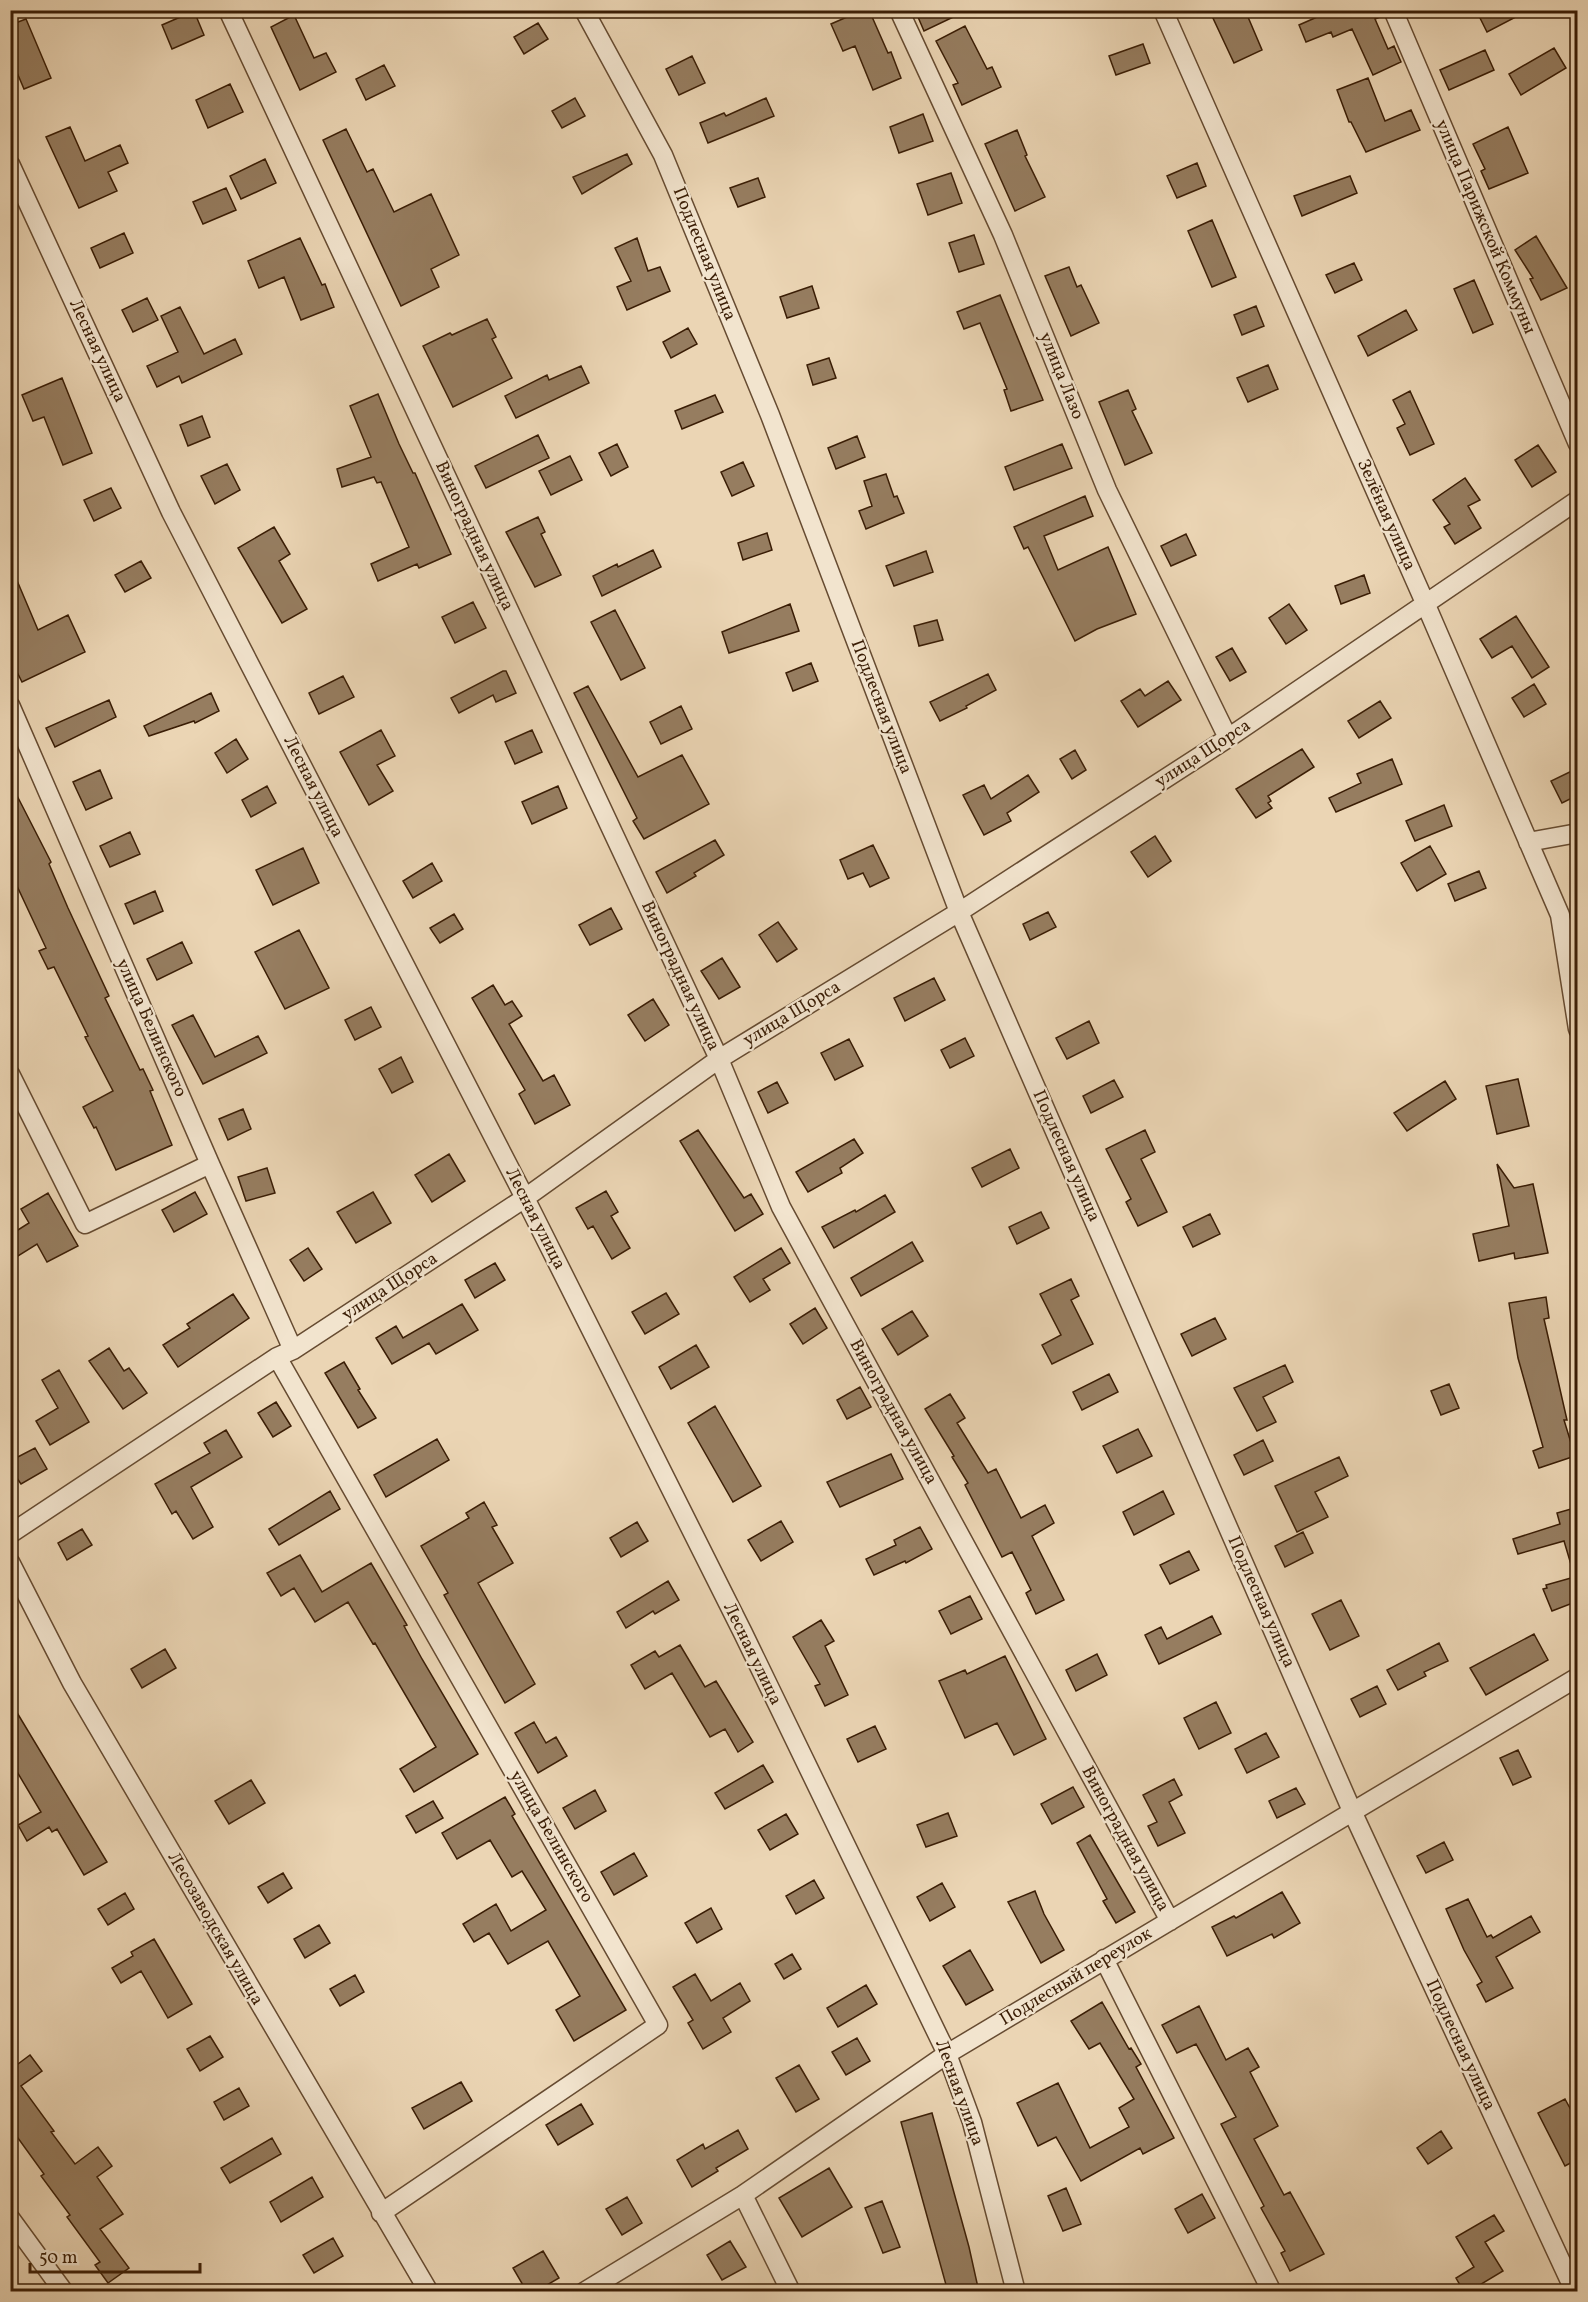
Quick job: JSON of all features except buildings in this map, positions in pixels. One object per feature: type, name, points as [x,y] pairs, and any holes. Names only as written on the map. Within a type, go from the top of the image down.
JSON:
[{"type":"street","name":"Виноградная улица","points":[[228,10],[719,1059],[781,1207],[1170,1921]]},
{"type":"street","name":"Подлесная улица","points":[[584,10],[668,166],[770,415],[960,912],[1352,1811],[1575,2292]]},
{"type":"street","name":"улица Лазо","points":[[899,10],[1003,235],[1107,490],[1228,738]]},
{"type":"street","name":"Зелёная улица","points":[[1163,10],[1426,605],[1560,915],[1578,1029]]},
{"type":"street","name":"улица Парижской Коммуны","points":[[1394,10],[1578,444]]},
{"type":"street","name":"Лесная улица","points":[[10,164],[171,512],[525,1198],[742,1633],[947,2054],[972,2122],[1016,2292]]},
{"type":"street","name":"улица Щорса","points":[[10,1534],[525,1198],[719,1059],[960,912],[1228,738],[1578,500]]},
{"type":"street","name":"улица Белинского","points":[[10,705],[210,1164],[294,1350]]},
{"type":"street","points":[[1528,842],[1578,833]]},
{"type":"street","points":[[10,1074],[85,1224],[210,1164]]},
{"type":"street","name":"улица Белинского","points":[[277,1358],[658,2025],[381,2213]]},
{"type":"street","name":"Лесозаводская улица","points":[[10,1562],[72,1683],[429,2292]]},
{"type":"street","name":"Подлесный переулок","points":[[584,2292],[743,2195],[947,2054],[1578,1677]]},
{"type":"street","points":[[1104,1959],[1272,2292]]},
{"type":"street","points":[[743,2195],[790,2292]]},
{"type":"street","points":[[10,2218],[64,2292]]}]
